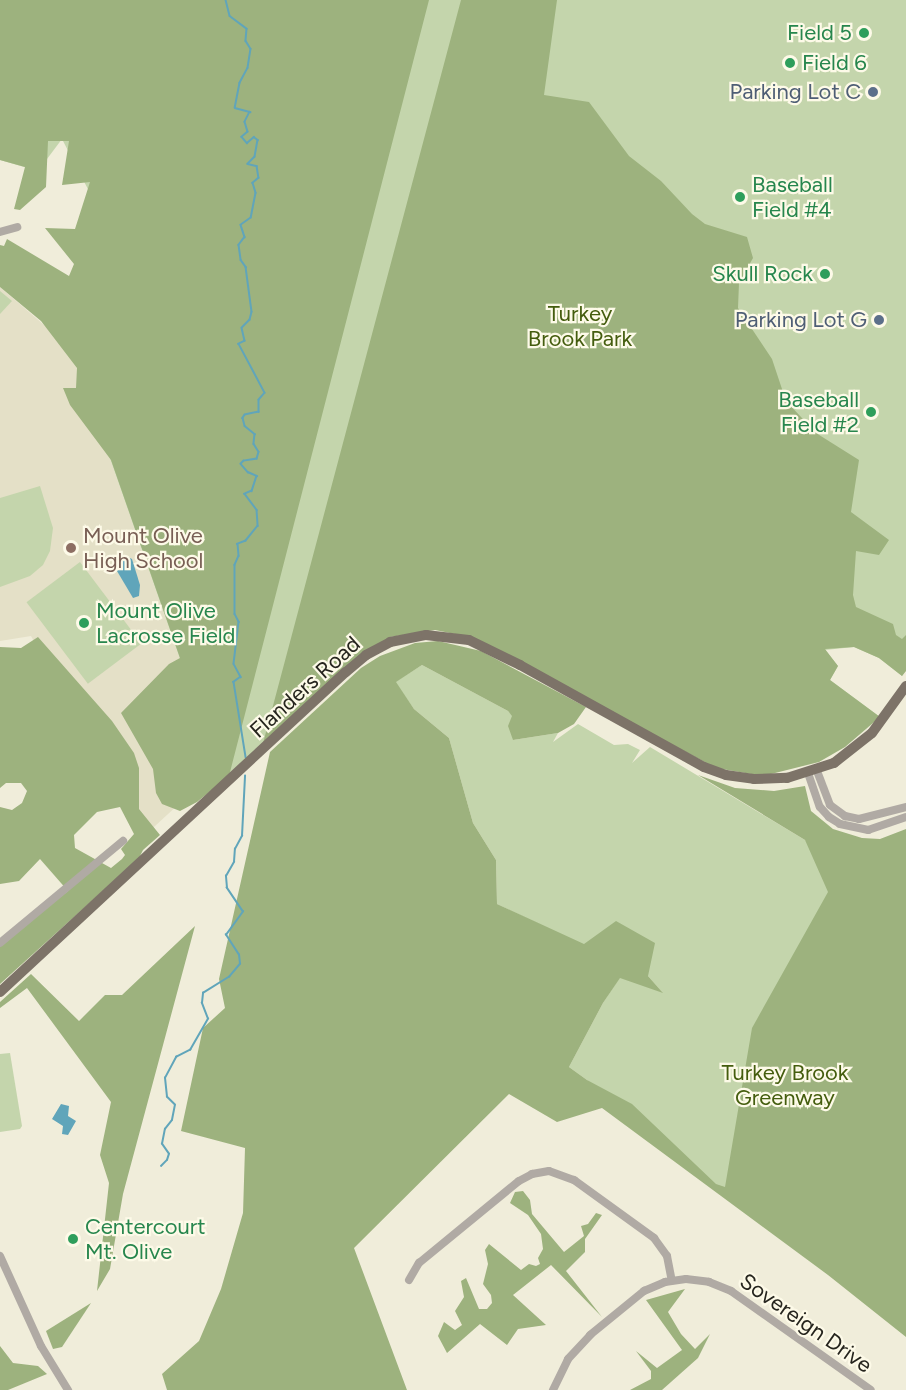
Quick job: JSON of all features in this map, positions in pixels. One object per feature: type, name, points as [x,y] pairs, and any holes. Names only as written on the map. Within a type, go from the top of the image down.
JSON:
[{"type":"main road","name":"Flanders Road","points":[[0,992],[353,666],[381,646],[402,639],[440,635],[475,643],[715,772],[763,780],[813,772],[841,759],[870,736],[906,686]]},
{"type":"street","points":[[0,232],[17,227]]},
{"type":"street","points":[[813,772],[830,806],[845,816],[860,819],[906,807]]},
{"type":"street","points":[[813,772],[820,807],[840,824],[856,829],[871,829],[906,817]]},
{"type":"street","points":[[0,943],[123,841]]},
{"type":"street","points":[[409,1280],[419,1263],[519,1181],[532,1174],[549,1171],[574,1180],[654,1238],[667,1256],[672,1281]]},
{"type":"street","points":[[0,1256],[41,1346],[68,1390]]},
{"type":"street","name":"Sovereign Drive","points":[[553,1390],[563,1366],[581,1342],[644,1292],[672,1281],[702,1280],[731,1291],[871,1390]]},
{"type":"shaded area","name":"Mount Olive High School","points":[[0,287],[80,356],[82,378],[218,768],[142,838],[31,636],[0,641]]},
{"type":"green space","name":"Turkey Brook Park","points":[[0,0],[906,0],[906,670],[902,676],[879,658],[854,647],[825,650],[838,666],[830,680],[880,717],[455,627],[372,630],[262,747],[229,776],[218,768],[82,378],[107,226],[62,139],[38,171],[0,160]]},
{"type":"green space","points":[[0,0],[429,0],[229,776],[197,802],[180,811],[162,804],[156,793],[153,769],[121,713],[169,664],[180,658],[111,460],[70,405],[63,388],[76,388],[77,368],[41,321],[0,287],[0,245],[4,246],[7,239],[69,276],[74,264],[45,228],[75,229],[90,182],[62,185],[69,141],[48,141],[46,187],[20,210],[14,209],[25,167],[0,160]]},
{"type":"green space","points":[[461,0],[557,0],[544,95],[589,102],[629,156],[661,181],[692,214],[705,224],[747,237],[753,258],[739,283],[738,308],[772,359],[786,401],[816,433],[859,460],[851,512],[889,540],[879,555],[856,551],[853,595],[856,607],[893,624],[896,635],[902,639],[906,635],[906,671],[902,676],[879,658],[854,647],[825,649],[838,666],[830,680],[880,717],[845,747],[819,762],[763,776],[716,768],[470,637],[435,630],[390,637],[262,747]]},
{"type":"green space","points":[[0,291],[12,301],[0,314]]},
{"type":"green space","points":[[40,486],[53,528],[50,551],[43,565],[30,576],[0,587],[0,498]]},
{"type":"green space","name":"Mount Olive Lacrosse Field","points":[[80,562],[141,643],[88,684],[26,602]]},
{"type":"green space","points":[[38,637],[112,721],[134,753],[139,768],[139,809],[160,835],[143,850],[139,858],[0,984],[0,945],[68,891],[40,859],[19,881],[0,884],[0,807],[12,810],[22,803],[27,791],[21,783],[6,783],[0,788],[0,647],[21,648]],"holes":[[[120,807],[134,834],[121,849],[125,855],[111,868],[75,848],[74,835],[97,812]]]},
{"type":"green space","name":"Turkey Brook Greenway","points":[[438,641],[481,651],[586,707],[574,724],[558,733],[513,740],[508,726],[512,716],[508,711],[422,665],[396,682],[414,709],[449,738],[473,823],[496,860],[497,904],[584,944],[616,921],[655,943],[648,976],[663,993],[620,978],[603,1003],[569,1067],[587,1080],[632,1104],[716,1184],[725,1187],[752,1028],[828,892],[805,840],[698,775],[735,788],[774,791],[805,786],[811,811],[833,829],[862,838],[880,839],[906,829],[906,1337],[828,1275],[602,1108],[557,1122],[509,1094],[354,1248],[407,1390],[167,1390],[162,1374],[199,1341],[221,1289],[243,1213],[245,1148],[181,1131],[203,1028],[225,1008],[219,979],[270,752],[361,668],[380,656],[415,643]]},
{"type":"green space","name":"Turkey Brook Greenway","points":[[422,665],[508,711],[512,715],[513,740],[558,733],[553,742],[578,724],[614,745],[628,744],[640,750],[632,763],[650,747],[805,840],[906,918],[906,1325],[616,1114],[587,1080],[569,1067],[603,1003],[620,977],[662,992],[648,976],[497,904],[496,860],[473,823],[449,738],[414,709],[395,682]]},
{"type":"green space","points":[[195,926],[123,1194],[110,1269],[97,1291],[109,1183],[100,1155],[111,1102],[27,988],[0,1008],[0,1002],[31,974],[79,1021],[105,995],[122,995]]},
{"type":"green space","points":[[10,1053],[22,1126],[20,1129],[0,1132],[0,1054]]},
{"type":"green space","points":[[523,1191],[530,1200],[532,1214],[564,1252],[584,1236],[581,1226],[588,1224],[596,1213],[602,1215],[585,1239],[585,1252],[566,1271],[602,1317],[551,1265],[513,1295],[546,1325],[518,1329],[507,1345],[480,1324],[447,1353],[438,1336],[444,1322],[455,1330],[462,1325],[455,1311],[464,1297],[461,1281],[466,1278],[479,1309],[487,1309],[492,1303],[491,1295],[483,1284],[488,1264],[485,1250],[489,1244],[521,1270],[529,1264],[536,1266],[540,1264],[538,1258],[543,1249],[541,1234],[528,1215],[510,1203],[515,1192]]},
{"type":"green space","points":[[685,1289],[668,1312],[681,1334],[695,1349],[710,1334],[698,1358],[662,1390],[630,1390],[651,1379],[651,1371],[636,1351],[657,1368],[682,1350],[646,1300]]},
{"type":"green space","points":[[91,1303],[62,1347],[53,1349],[46,1331]]},
{"type":"green space","points":[[0,1346],[13,1363],[38,1366],[47,1374],[8,1390],[0,1390]]},
{"type":"water","points":[[128,557],[132,559],[140,585],[139,596],[133,598],[117,571],[119,562]]},
{"type":"water","points":[[61,1104],[69,1106],[68,1116],[76,1121],[68,1135],[62,1134],[63,1126],[52,1119]]},
{"type":"waterway","points":[[226,0],[230,16],[247,29],[246,41],[251,49],[248,68],[240,83],[235,108],[250,112],[245,122],[248,132],[242,137],[247,143],[254,137],[258,140],[255,157],[248,164],[257,166],[259,178],[253,183],[256,193],[251,218],[241,225],[245,237],[239,245],[241,260],[246,267],[252,312],[250,320],[242,328],[245,341],[239,344],[265,393],[259,400],[259,412],[245,415],[243,418],[245,426],[255,434],[254,444],[259,452],[257,459],[244,461],[241,464],[248,472],[257,476],[252,491],[245,494],[257,510],[258,526],[246,541],[238,544],[239,556],[235,565],[235,614],[239,622],[234,664],[241,677],[234,682],[246,757]]},
{"type":"waterway","points":[[161,1166],[169,1154],[162,1144],[165,1129],[172,1120],[175,1105],[167,1097],[165,1078],[176,1057],[190,1050],[208,1019],[202,1003],[203,993],[229,977],[240,964],[239,955],[226,935],[243,912],[227,888],[226,876],[234,862],[235,849],[242,836],[245,776]]},
{"type":"place","name":"Field 5","points":[[864,33]]},
{"type":"place","name":"Field 6","points":[[790,63]]},
{"type":"place","name":"Parking Lot C","points":[[873,92]]},
{"type":"place","name":"Baseball Field #4","points":[[740,197]]},
{"type":"place","name":"Skull Rock","points":[[825,274]]},
{"type":"place","name":"Parking Lot G","points":[[879,320]]},
{"type":"place","name":"Baseball Field #2","points":[[871,412]]},
{"type":"place","name":"Mount Olive High School","points":[[71,548]]},
{"type":"place","name":"Mount Olive Lacrosse Field","points":[[84,623]]},
{"type":"place","name":"Centercourt Mt. Olive","points":[[73,1239]]}]
